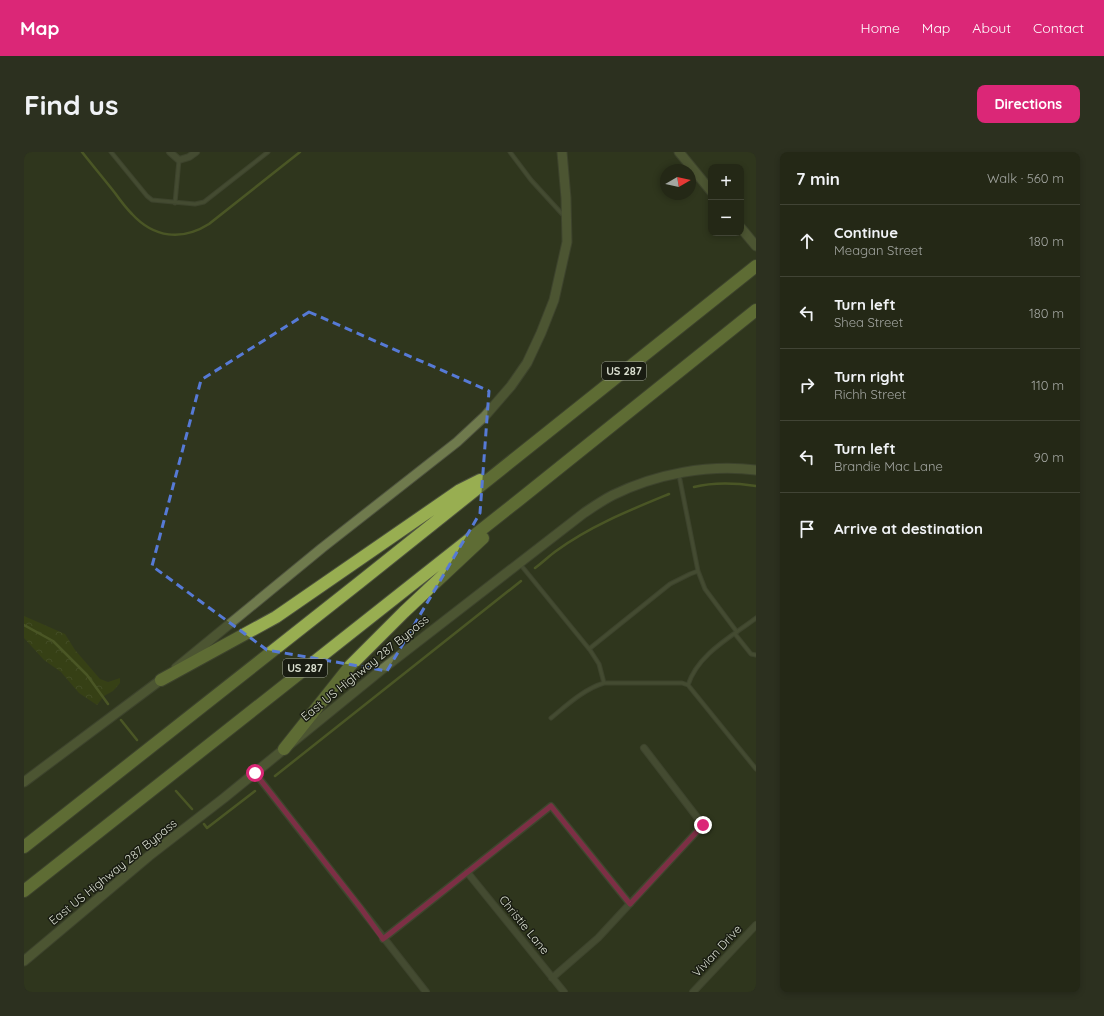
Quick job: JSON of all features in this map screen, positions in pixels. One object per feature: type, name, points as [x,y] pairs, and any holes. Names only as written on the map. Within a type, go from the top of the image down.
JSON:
[{"type":"highway","name":"US 287","points":[[24,848],[756,266]]},
{"type":"highway","name":"US 287","points":[[24,891],[756,310]]},
{"type":"highway","points":[[284,749],[350,666],[476,543],[577,461],[586,446]]},
{"type":"highway","points":[[161,680],[276,617],[460,490],[474,482],[493,476]]},
{"type":"main road","points":[[24,782],[161,680],[322,548],[457,442],[485,416],[527,363],[541,333],[555,293],[567,242],[567,219],[562,152]]},
{"type":"main road","points":[[679,152],[708,186]]},
{"type":"main road","points":[[744,232],[756,246]]},
{"type":"main road","name":"East US Highway 287 Bypass","points":[[24,961],[149,856],[224,798],[380,671],[584,513],[611,496],[634,486],[679,474],[719,469],[756,470]]},
{"type":"street","points":[[170,152],[179,160],[189,157],[196,152]]},
{"type":"street","points":[[552,978],[598,938],[703,825],[644,748]]},
{"type":"street","points":[[255,773],[360,907],[383,939],[426,992]]},
{"type":"street","points":[[383,939],[551,806],[630,904]]},
{"type":"street","name":"Christie Lane","points":[[467,872],[564,992]]},
{"type":"street","name":"Vivian Drive","points":[[693,992],[756,925]]},
{"type":"lane","points":[[111,152],[147,196],[152,200],[195,204],[204,202],[268,152]]},
{"type":"lane","points":[[510,152],[531,180],[567,219]]},
{"type":"lane","points":[[175,203],[179,160]]},
{"type":"lane","points":[[679,474],[698,571],[705,589],[751,654],[756,655]]},
{"type":"lane","points":[[519,562],[600,664],[604,683]]},
{"type":"lane","points":[[589,649],[670,584],[698,571]]},
{"type":"lane","points":[[688,685],[691,674],[704,657],[756,618]]},
{"type":"lane","points":[[551,718],[594,686],[604,683],[682,683],[688,685],[756,769]]},
{"type":"highlighted area","points":[[309,312],[489,391],[480,513],[387,671],[267,650],[152,566],[201,380]]},
{"type":"green space","points":[[24,616],[65,634],[75,650],[100,679],[108,682],[120,678],[120,683],[113,691],[104,696],[97,705],[79,693],[61,672],[44,660],[24,638]]},
{"type":"waterway","points":[[82,152],[125,207],[141,222],[159,232],[179,235],[189,233],[209,224],[300,152]]},
{"type":"waterway","points":[[694,487],[709,484],[741,484],[756,486]]},
{"type":"waterway","points":[[535,568],[569,542],[596,526],[669,494]]},
{"type":"waterway","points":[[275,776],[521,581]]},
{"type":"waterway","points":[[24,625],[53,641],[87,675],[108,704]]},
{"type":"waterway","points":[[121,720],[137,740]]},
{"type":"waterway","points":[[176,791],[192,809]]},
{"type":"waterway","points":[[204,824],[207,828],[255,791]]},
{"type":"route","points":[[255,773],[360,907],[383,939],[551,806],[630,904],[703,825]]}]
